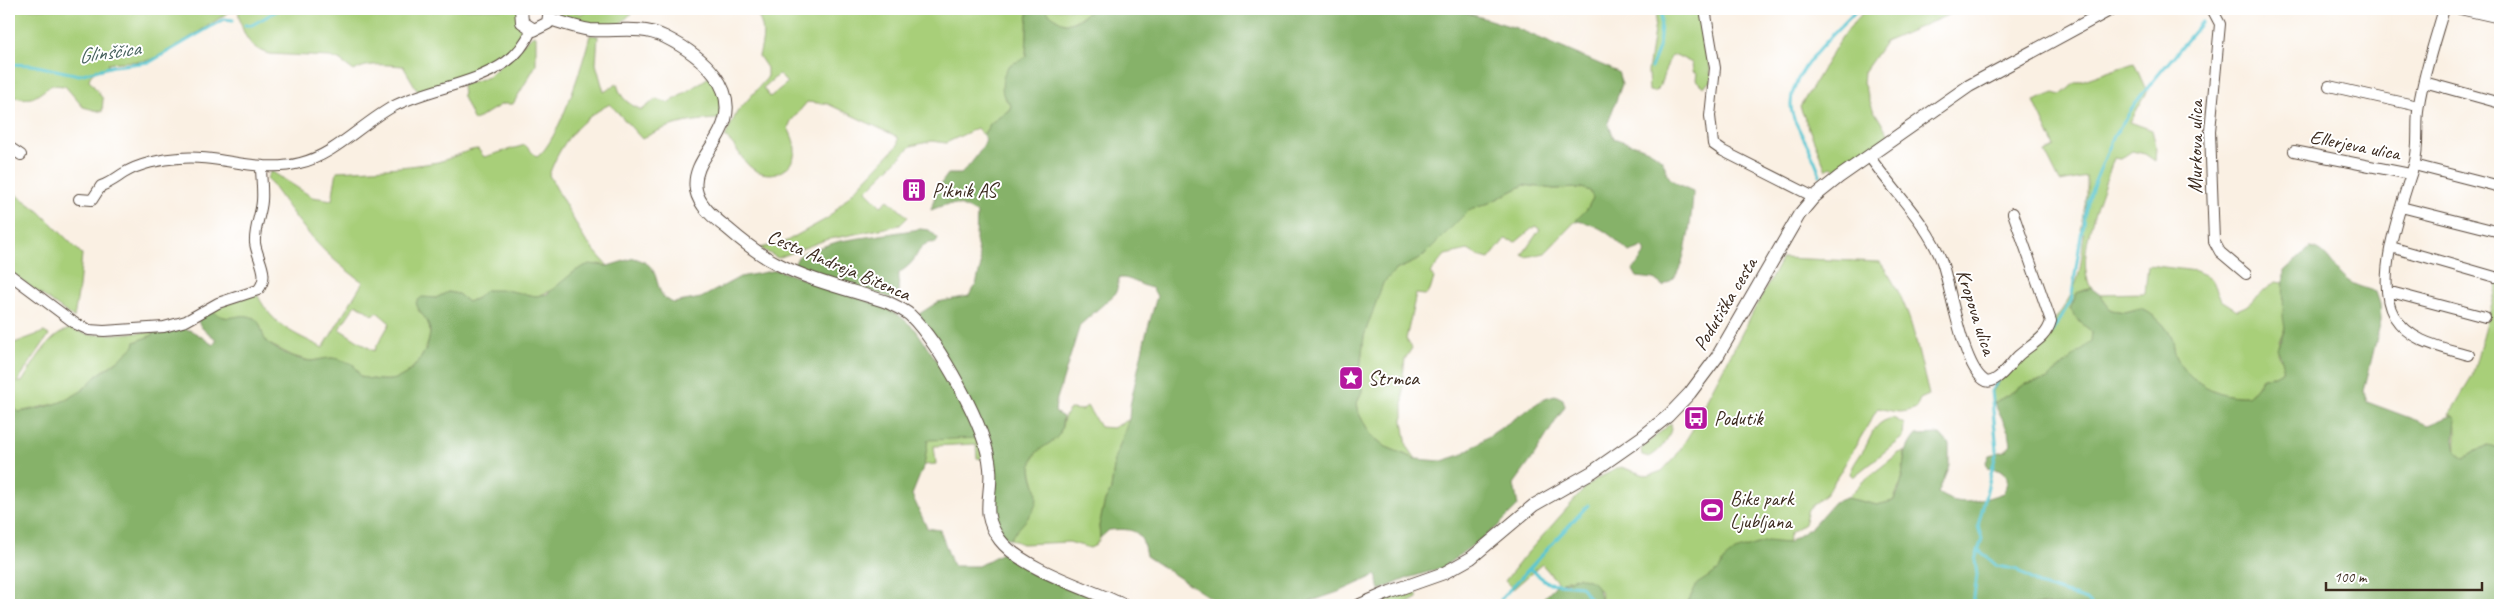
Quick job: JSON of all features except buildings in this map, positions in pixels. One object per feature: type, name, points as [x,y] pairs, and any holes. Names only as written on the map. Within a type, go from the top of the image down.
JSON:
[{"type":"street","points":[[79,199],[92,200],[101,186],[116,180],[125,173],[164,160],[181,157],[261,166],[302,163],[327,150],[392,107],[412,98],[491,71],[507,61],[519,50],[532,29],[522,22],[521,9]]},
{"type":"street","points":[[1705,9],[1715,68],[1710,116],[1714,144],[1723,151],[1814,197]]},
{"type":"street","name":"Podutiška cesta","points":[[1360,605],[1390,592],[1444,574],[1471,558],[1534,505],[1592,472],[1642,437],[1668,416],[1690,393],[1717,357],[1799,214],[1814,197],[1969,86],[2111,9]]},
{"type":"street","name":"Murkova ulica","points":[[2212,9],[2220,24],[2210,131],[2214,241],[2220,252],[2246,274]]},
{"type":"street","name":"Ellerjeva ulica","points":[[2444,9],[2418,106],[2418,139],[2386,270],[2387,291],[2393,314],[2411,335],[2425,343],[2469,355]]},
{"type":"street","points":[[2460,9],[2500,18]]},
{"type":"street","name":"Cesta Andreja Bitenca","points":[[532,29],[544,27],[550,14],[590,30],[641,29],[664,37],[710,70],[720,83],[728,106],[720,132],[702,161],[696,176],[696,191],[702,204],[716,220],[750,247],[775,263],[887,302],[902,309],[911,316],[934,347],[975,417],[990,468],[987,506],[990,524],[998,538],[1017,555],[1040,569],[1123,605]]},
{"type":"street","points":[[2424,82],[2500,103]]},
{"type":"street","points":[[2329,86],[2418,106]]},
{"type":"street","points":[[9,147],[21,155]]},
{"type":"street","name":"Ellerjeva ulica","points":[[2294,151],[2412,169],[2500,187]]},
{"type":"street","name":"Kropova ulica","points":[[1869,156],[1934,245],[1942,264],[1964,344],[1978,375],[1985,381],[1990,382],[1998,378],[2018,356],[2042,338],[2051,321],[2013,213]]},
{"type":"street","points":[[9,274],[66,317],[89,330],[164,327],[186,321],[218,303],[258,290],[263,284],[264,274],[255,244],[255,231],[262,200],[261,166]]},
{"type":"street","points":[[2401,207],[2500,232]]},
{"type":"street","points":[[2391,247],[2495,277]]},
{"type":"street","points":[[2387,291],[2485,317]]},
{"type":"green space","points":[[9,9],[232,9],[218,20],[150,60],[108,64],[109,68],[92,74],[89,80],[103,99],[102,112],[83,107],[65,86],[52,85],[32,98],[9,96]]},
{"type":"green space","points":[[238,9],[518,9],[526,32],[511,55],[486,70],[419,93],[403,66],[371,65],[354,71],[339,60],[330,57],[269,54],[261,51],[250,43],[246,37]]},
{"type":"green space","points":[[553,9],[564,9],[583,14],[589,9],[636,9],[619,25],[594,24],[570,20],[554,15]]},
{"type":"green space","points":[[752,9],[1028,9],[1026,56],[1023,61],[1010,65],[1005,72],[1004,97],[1011,106],[1009,110],[991,123],[983,135],[977,128],[946,143],[932,141],[911,146],[866,191],[881,206],[888,200],[908,217],[900,225],[825,240],[778,258],[760,248],[783,243],[828,218],[898,145],[898,137],[828,104],[807,102],[791,121],[788,128],[795,148],[790,164],[780,172],[773,174],[760,172],[749,166],[733,144],[725,137],[737,112],[767,78],[767,68],[759,56],[763,31],[757,14]],"holes":[[[779,74],[787,83],[770,97],[763,88]]]},
{"type":"green space","points":[[1028,9],[1044,9],[1063,23],[1068,23],[1073,22],[1093,9],[1454,9],[1516,28],[1618,72],[1622,84],[1608,123],[1614,138],[1645,148],[1656,155],[1664,164],[1667,174],[1672,180],[1693,191],[1690,224],[1682,262],[1673,279],[1663,286],[1654,279],[1637,277],[1633,270],[1646,252],[1643,247],[1629,252],[1598,227],[1575,221],[1587,209],[1593,198],[1590,191],[1582,188],[1554,189],[1524,185],[1489,203],[1468,211],[1420,259],[1396,270],[1383,283],[1364,336],[1360,369],[1362,391],[1357,403],[1359,414],[1371,435],[1386,447],[1416,459],[1442,461],[1461,455],[1545,398],[1555,395],[1563,399],[1565,406],[1514,484],[1518,506],[1497,527],[1442,568],[1408,578],[1380,590],[1376,575],[1341,591],[1303,604],[1221,605],[1146,556],[1142,541],[1136,532],[1131,530],[1109,530],[1100,538],[1099,526],[1105,501],[1111,490],[1115,459],[1129,419],[1130,406],[1145,338],[1157,296],[1152,288],[1128,279],[1119,278],[1116,293],[1080,325],[1056,402],[1055,412],[1063,417],[1061,431],[1054,440],[1038,451],[1033,459],[1031,469],[1037,492],[1036,503],[1031,514],[1010,539],[1003,536],[994,521],[994,469],[933,336],[919,314],[938,302],[969,296],[976,285],[981,265],[976,240],[977,213],[954,204],[931,210],[937,189],[948,174],[961,174],[965,170],[984,145],[986,140],[983,135],[991,123],[1009,110],[1011,106],[1003,94],[1003,80],[1007,68],[1026,56]]},
{"type":"green space","points":[[1044,9],[1092,9],[1072,22],[1063,23]]},
{"type":"green space","points":[[1657,9],[1701,9],[1712,81],[1703,87],[1696,80],[1697,73],[1693,71],[1692,63],[1676,55],[1670,57],[1659,88],[1655,92],[1649,91],[1648,72]]},
{"type":"green space","points":[[1866,9],[1953,9],[1955,12],[1885,42],[1864,72],[1863,83],[1873,109],[1889,135],[1837,171],[1832,166],[1826,170],[1800,107],[1843,35]]},
{"type":"green space","points":[[533,35],[536,36],[536,65],[513,104],[502,104],[474,121],[463,97],[462,85],[488,77]]},
{"type":"green space","points":[[590,35],[598,36],[596,64],[604,92],[617,84],[626,100],[642,110],[656,99],[669,103],[709,77],[720,95],[720,119],[680,124],[642,139],[610,104],[589,117],[565,142],[549,175],[585,240],[608,266],[598,264],[536,296],[485,290],[477,298],[468,302],[458,294],[448,292],[436,298],[422,298],[418,310],[428,322],[430,330],[429,339],[417,363],[403,375],[392,380],[360,377],[353,364],[332,358],[310,361],[293,356],[269,344],[237,317],[223,317],[211,310],[252,295],[258,296],[264,307],[278,322],[294,333],[323,348],[363,282],[333,259],[309,235],[267,178],[271,171],[312,197],[332,200],[337,171],[426,164],[443,161],[478,149],[484,157],[525,145],[537,157],[545,149],[561,119]],"holes":[[[356,304],[373,315],[377,312],[390,323],[374,351],[339,329]]]},
{"type":"green space","points":[[2134,63],[2147,92],[2130,122],[2152,130],[2156,146],[2155,161],[2145,154],[2132,151],[2120,159],[2114,158],[2097,205],[2087,242],[2085,259],[2086,275],[2091,288],[2077,293],[2070,309],[2080,322],[2092,332],[2092,342],[2046,380],[2026,384],[1994,403],[1991,394],[2001,379],[2049,326],[2070,297],[2079,275],[2081,264],[2084,234],[2080,229],[2087,196],[2087,177],[2060,182],[2045,152],[2055,147],[2034,101],[2054,93],[2061,95],[2075,83]]},
{"type":"green space","points":[[1524,185],[1554,189],[1582,188],[1590,191],[1593,198],[1587,209],[1545,253],[1526,257],[1522,255],[1540,229],[1535,226],[1516,242],[1505,239],[1489,259],[1478,256],[1468,250],[1445,255],[1430,273],[1434,278],[1430,291],[1425,295],[1416,294],[1406,339],[1412,348],[1405,359],[1403,375],[1403,421],[1407,446],[1416,459],[1386,447],[1371,435],[1359,414],[1357,402],[1362,391],[1360,369],[1364,336],[1373,306],[1383,283],[1396,270],[1420,259],[1468,211],[1489,203]]},
{"type":"green space","points":[[9,189],[40,212],[82,254],[74,318],[9,271]]},
{"type":"green space","points":[[920,229],[929,230],[938,238],[936,243],[923,245],[911,263],[899,273],[898,294],[894,299],[794,265],[798,257],[805,252],[840,241]]},
{"type":"green space","points":[[2310,248],[2321,252],[2341,275],[2349,281],[2376,292],[2380,304],[2381,320],[2364,391],[2367,402],[2429,425],[2453,415],[2456,419],[2454,439],[2456,452],[2464,458],[2488,445],[2498,448],[2500,453],[2500,605],[1686,605],[1697,584],[1719,570],[1723,561],[1735,551],[1767,541],[1787,543],[1812,527],[1834,502],[1847,498],[1877,505],[1893,501],[1901,485],[1906,452],[1916,435],[1940,434],[1949,444],[1949,465],[1938,493],[1946,498],[1970,502],[2003,493],[2006,487],[2007,476],[2003,471],[1988,468],[1986,462],[1989,455],[2005,451],[2011,444],[2009,433],[1994,403],[2026,384],[2046,380],[2091,342],[2092,332],[2080,322],[2070,309],[2077,293],[2091,288],[2099,294],[2111,310],[2125,312],[2141,308],[2146,311],[2168,330],[2173,341],[2176,356],[2188,374],[2196,381],[2215,391],[2236,396],[2247,396],[2255,389],[2263,377],[2275,376],[2282,372],[2283,363],[2277,348],[2285,329],[2283,316],[2284,271]]},
{"type":"green space","points":[[634,258],[642,261],[652,269],[663,297],[673,303],[701,298],[740,277],[777,270],[884,307],[900,316],[916,330],[951,382],[979,438],[928,440],[924,465],[912,495],[927,528],[940,530],[953,566],[978,566],[1004,552],[1112,605],[9,605],[9,404],[19,412],[64,401],[81,391],[95,377],[126,354],[134,346],[135,342],[153,335],[154,332],[180,328],[186,329],[213,345],[217,340],[202,328],[198,322],[202,315],[211,310],[223,317],[248,316],[254,318],[269,344],[295,357],[307,361],[336,359],[353,364],[361,377],[391,380],[402,376],[414,367],[427,347],[429,327],[416,302],[422,297],[436,298],[448,292],[458,294],[468,302],[477,298],[485,290],[505,290],[536,296],[547,294],[575,271],[589,264],[608,266]]},
{"type":"green space","points":[[1782,258],[1880,262],[1899,294],[1912,326],[1929,395],[1920,399],[1916,408],[1906,411],[1897,412],[1878,408],[1826,494],[1808,509],[1804,524],[1790,533],[1787,543],[1774,543],[1689,605],[1606,605],[1602,601],[1600,590],[1569,579],[1559,584],[1542,564],[1513,589],[1505,581],[1586,487],[1596,479],[1621,467],[1648,476],[1662,471],[1676,456],[1699,419],[1709,395]]},
{"type":"green space","points":[[2148,265],[2196,271],[2205,275],[2213,281],[2221,300],[2237,310],[2246,306],[2275,282],[2283,283],[2285,329],[2279,340],[2278,355],[2283,362],[2282,372],[2275,376],[2263,377],[2255,389],[2247,396],[2236,396],[2215,391],[2196,381],[2181,365],[2176,356],[2171,336],[2160,322],[2141,308],[2125,312],[2111,310],[2099,294],[2145,293]]},
{"type":"green space","points":[[2500,274],[2500,453],[2498,448],[2488,445],[2464,458],[2456,452],[2455,424],[2453,415],[2449,415],[2472,377]]},
{"type":"green space","points":[[70,329],[90,335],[154,332],[153,335],[135,342],[134,346],[125,355],[96,376],[79,393],[59,403],[19,412],[9,404],[9,345],[44,332],[49,335],[17,382],[22,382],[48,343],[62,332]]},
{"type":"green space","points":[[1087,406],[1100,427],[1113,428],[1130,419],[1115,459],[1111,490],[1105,501],[1099,526],[1100,538],[1096,545],[1090,548],[1069,542],[1022,544],[1010,539],[1026,516],[1034,498],[1035,487],[1031,466],[1034,456],[1056,437],[1070,409],[1082,410]]},
{"type":"green space","points":[[1893,418],[1904,424],[1903,437],[1853,477],[1850,474],[1852,469],[1875,429],[1880,423]]},
{"type":"green space","points":[[1671,423],[1668,438],[1661,447],[1649,457],[1642,455],[1641,449]]},
{"type":"green space","points":[[979,438],[982,459],[977,458],[976,444],[934,446],[936,464],[924,465],[928,439]]},
{"type":"green space","points":[[1905,451],[1902,480],[1893,501],[1877,505],[1847,498],[1862,482],[1899,453]]},
{"type":"green space","points":[[1578,577],[1587,579],[1596,585],[1606,605],[1536,605],[1556,585]]},
{"type":"green space","points":[[1413,590],[1417,594],[1417,598],[1404,605],[1375,605]]},
{"type":"waterway","name":"Glinščica","points":[[245,25],[252,25],[280,9]]},
{"type":"waterway","points":[[1651,68],[1659,48],[1662,9]]},
{"type":"waterway","points":[[1820,175],[1812,153],[1794,119],[1791,104],[1794,89],[1811,59],[1858,9]]},
{"type":"waterway","name":"Glinščica","points":[[9,64],[32,65],[79,75],[113,66],[150,62],[224,19],[233,20]]},
{"type":"waterway","points":[[2051,333],[2071,301],[2084,216],[2093,186],[2114,136],[2139,98],[2202,22]]},
{"type":"waterway","points":[[1973,605],[1977,575],[1975,560],[1982,539],[1978,526],[1997,450],[1991,391],[1998,381]]},
{"type":"waterway","points":[[1501,599],[1588,505]]},
{"type":"waterway","points":[[1979,550],[1997,566],[2018,570],[2039,585],[2087,600],[2092,605]]},
{"type":"waterway","points":[[1530,569],[1548,583],[1581,586],[1594,605]]},
{"type":"place","name":"Piknik AS","points":[[914,190]]},
{"type":"place","name":"Strmca","points":[[1351,378]]},
{"type":"place","name":"Podutik","points":[[1696,418]]},
{"type":"place","name":"Bike park Ljubljana","points":[[1712,510]]}]
